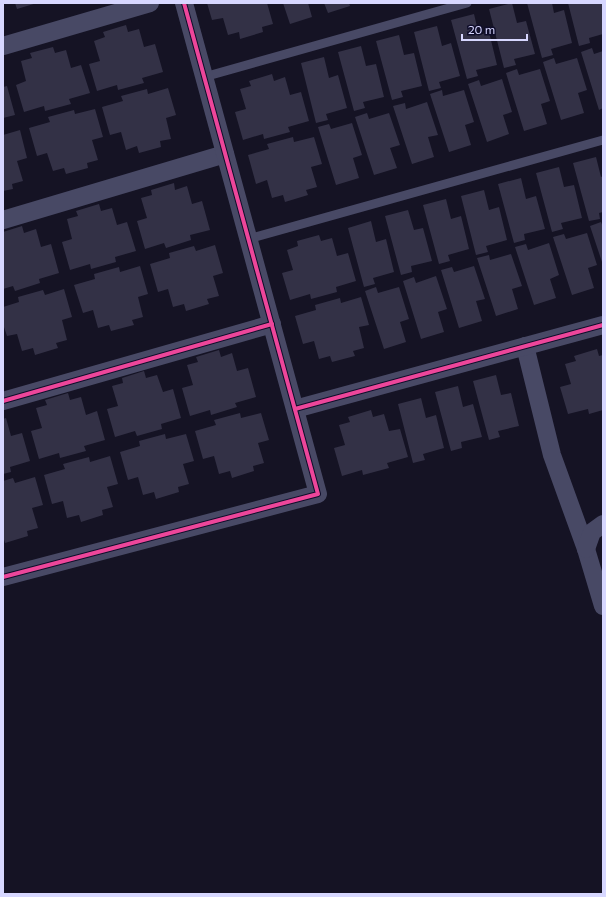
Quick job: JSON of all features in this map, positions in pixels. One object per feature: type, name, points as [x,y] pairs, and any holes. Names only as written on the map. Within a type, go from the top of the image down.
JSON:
[{"type":"street","points":[[3,46],[150,3]]},
{"type":"street","points":[[3,577],[318,494],[184,3]]},
{"type":"street","points":[[3,220],[225,154]]},
{"type":"street","points":[[3,401],[272,324]]},
{"type":"street","points":[[295,409],[603,325]]},
{"type":"street","points":[[525,346],[552,455],[586,549],[603,606]]},
{"type":"street","points":[[586,549],[592,532],[603,524]]},
{"type":"lane","points":[[204,77],[467,3]]},
{"type":"lane","points":[[248,239],[603,140]]},
{"type":"building","points":[[15,3],[37,3],[17,9]]},
{"type":"building","points":[[207,3],[267,3],[273,24],[262,27],[263,32],[240,39],[239,32],[228,35],[223,18],[212,20]]},
{"type":"building","points":[[283,3],[308,3],[312,17],[290,24]]},
{"type":"building","points":[[324,3],[349,3],[350,6],[328,13]]},
{"type":"building","points":[[512,3],[517,23],[526,21],[535,54],[514,59],[516,65],[504,68],[489,9]]},
{"type":"building","points":[[527,3],[552,3],[554,13],[564,10],[572,43],[551,49],[553,55],[542,58]]},
{"type":"building","points":[[568,3],[602,3],[603,34],[589,38],[590,43],[579,46]]},
{"type":"building","points":[[474,14],[479,35],[489,32],[497,65],[476,70],[478,76],[467,79],[451,20]]},
{"type":"building","points":[[126,25],[128,32],[139,29],[144,47],[155,44],[163,72],[142,78],[144,83],[118,90],[117,85],[97,91],[89,64],[100,61],[94,41],[105,37],[103,32]]},
{"type":"building","points":[[437,26],[442,46],[451,43],[460,76],[439,82],[441,88],[429,91],[414,32]]},
{"type":"building","points":[[399,35],[404,55],[414,53],[422,86],[401,91],[403,97],[392,100],[376,41]]},
{"type":"building","points":[[361,46],[366,66],[376,64],[384,97],[363,102],[365,108],[354,111],[338,52]]},
{"type":"building","points":[[53,47],[55,53],[66,50],[71,68],[81,65],[90,93],[69,99],[71,104],[45,111],[44,106],[24,112],[16,85],[26,81],[21,61],[32,58],[30,53]]},
{"type":"building","points":[[592,48],[594,54],[603,51],[603,108],[599,110],[581,52]]},
{"type":"building","points":[[324,57],[329,78],[338,75],[347,108],[326,114],[328,120],[316,123],[301,63]]},
{"type":"building","points":[[554,58],[556,64],[577,58],[587,90],[578,93],[584,113],[561,120],[543,62]]},
{"type":"building","points":[[517,69],[519,75],[540,69],[550,101],[541,104],[547,124],[524,131],[506,73]]},
{"type":"building","points":[[272,74],[274,81],[285,77],[290,95],[301,92],[309,121],[288,127],[290,132],[264,139],[263,134],[243,140],[235,112],[246,109],[240,89],[251,86],[249,81]]},
{"type":"building","points":[[502,79],[512,112],[503,115],[509,134],[487,142],[468,84],[479,80],[481,86]]},
{"type":"building","points":[[7,86],[15,115],[3,118],[3,87]]},
{"type":"building","points":[[168,88],[176,115],[166,118],[171,139],[160,141],[161,147],[139,153],[137,146],[126,150],[121,132],[110,135],[102,107],[123,101],[121,96],[147,89],[148,94]]},
{"type":"building","points":[[442,90],[443,96],[464,90],[474,122],[465,125],[471,145],[449,152],[430,94]]},
{"type":"building","points":[[427,102],[438,135],[428,137],[434,157],[412,164],[393,106],[405,103],[406,109]]},
{"type":"building","points":[[95,109],[103,137],[92,140],[98,160],[87,163],[88,168],[66,174],[64,168],[53,171],[47,153],[37,156],[29,128],[50,122],[48,117],[74,110],[75,114]]},
{"type":"building","points":[[367,113],[369,119],[389,113],[400,145],[390,148],[397,168],[374,175],[355,117]]},
{"type":"building","points":[[352,123],[362,155],[353,158],[359,178],[336,185],[318,127],[329,124],[331,129]]},
{"type":"building","points":[[20,130],[27,158],[17,161],[23,181],[12,184],[13,189],[3,191],[3,135]]},
{"type":"building","points":[[293,137],[294,142],[314,137],[322,164],[311,167],[317,187],[306,190],[308,195],[285,202],[283,195],[272,198],[267,180],[256,184],[248,155],[269,149],[267,144]]},
{"type":"building","points":[[596,157],[601,177],[603,176],[603,212],[599,213],[600,219],[589,221],[573,163]]},
{"type":"building","points":[[559,167],[564,187],[574,185],[582,218],[561,223],[563,229],[552,232],[536,173]]},
{"type":"building","points":[[521,178],[526,199],[536,196],[545,229],[524,234],[525,240],[514,243],[498,184]]},
{"type":"building","points":[[174,183],[175,190],[187,186],[192,204],[202,201],[210,230],[190,235],[191,240],[166,248],[164,243],[145,249],[137,221],[147,218],[141,198],[152,195],[151,190]]},
{"type":"building","points":[[484,190],[489,210],[499,207],[507,240],[486,246],[488,252],[476,255],[461,196]]},
{"type":"building","points":[[446,199],[451,219],[461,216],[469,249],[448,255],[450,261],[439,264],[423,205]]},
{"type":"building","points":[[99,204],[101,211],[112,208],[117,225],[127,222],[136,251],[115,257],[116,262],[91,269],[90,264],[70,270],[62,242],[72,239],[67,219],[78,216],[76,211]]},
{"type":"building","points":[[408,210],[414,230],[423,228],[432,261],[411,266],[412,272],[401,275],[385,216]]},
{"type":"building","points":[[371,221],[376,242],[386,239],[394,272],[373,278],[375,284],[364,287],[348,228]]},
{"type":"building","points":[[601,222],[603,227],[603,265],[590,226]]},
{"type":"building","points":[[22,226],[24,233],[36,229],[41,247],[51,244],[59,273],[39,279],[40,283],[15,291],[13,286],[3,289],[3,232]]},
{"type":"building","points":[[587,233],[597,265],[588,268],[594,288],[572,295],[553,237],[564,234],[566,239]]},
{"type":"building","points":[[319,235],[321,241],[332,238],[337,256],[348,253],[356,281],[336,287],[337,292],[311,299],[310,294],[290,300],[282,273],[293,270],[287,250],[298,246],[297,241]]},
{"type":"building","points":[[549,243],[559,275],[550,279],[556,298],[534,305],[515,247],[526,244],[528,250]]},
{"type":"building","points":[[215,245],[223,273],[213,276],[219,296],[207,299],[209,304],[186,311],[184,304],[173,307],[168,289],[158,292],[150,264],[170,258],[169,253],[194,246],[196,251]]},
{"type":"building","points":[[511,254],[522,286],[512,289],[518,309],[496,316],[477,258],[489,255],[490,260]]},
{"type":"building","points":[[140,266],[148,294],[138,297],[143,317],[132,320],[134,325],[111,331],[109,325],[98,328],[93,310],[83,313],[74,285],[95,279],[94,274],[119,267],[120,272]]},
{"type":"building","points":[[474,266],[485,299],[476,301],[482,321],[459,328],[441,270],[452,267],[454,272]]},
{"type":"building","points":[[436,276],[447,309],[438,312],[444,332],[421,339],[403,281],[414,277],[416,283]]},
{"type":"building","points":[[376,287],[378,293],[399,287],[409,319],[400,322],[406,342],[384,349],[365,291]]},
{"type":"building","points":[[64,289],[72,317],[62,320],[67,340],[56,343],[58,348],[35,355],[33,348],[22,351],[17,334],[7,336],[3,324],[3,307],[19,302],[18,297],[43,290],[45,295]]},
{"type":"building","points":[[361,297],[369,325],[359,327],[364,348],[353,351],[355,356],[332,362],[330,356],[319,359],[314,341],[303,344],[295,316],[316,310],[315,305],[340,298],[341,303]]},
{"type":"building","points":[[597,349],[599,356],[603,355],[603,410],[589,414],[588,409],[568,414],[560,387],[571,384],[565,364],[576,361],[574,356]]},
{"type":"building","points":[[219,350],[221,357],[232,353],[237,371],[248,368],[256,397],[235,403],[237,407],[211,415],[210,410],[190,416],[182,388],[193,385],[187,365],[198,362],[196,357]]},
{"type":"building","points":[[144,371],[146,378],[157,375],[163,392],[173,389],[181,418],[161,424],[162,429],[137,436],[135,431],[115,437],[107,409],[118,406],[112,386],[123,383],[122,378]]},
{"type":"building","points":[[496,375],[501,395],[511,393],[519,426],[498,431],[500,437],[489,440],[473,381]]},
{"type":"building","points":[[458,386],[463,407],[473,404],[482,437],[461,442],[462,448],[451,451],[435,392]]},
{"type":"building","points":[[68,393],[70,400],[81,397],[86,415],[97,411],[105,440],[84,446],[86,451],[60,458],[59,453],[39,459],[31,431],[42,428],[36,408],[47,405],[45,400]]},
{"type":"building","points":[[421,398],[426,418],[436,415],[444,448],[423,454],[425,460],[413,463],[398,404]]},
{"type":"building","points":[[371,410],[373,417],[384,414],[389,431],[400,429],[408,457],[387,463],[389,468],[363,475],[362,470],[342,476],[334,448],[345,445],[339,425],[350,422],[348,417]]},
{"type":"building","points":[[240,413],[241,418],[261,413],[269,440],[258,443],[264,463],[253,466],[254,471],[232,478],[230,471],[219,474],[214,456],[203,459],[195,431],[216,425],[214,420]]},
{"type":"building","points":[[6,418],[11,436],[22,433],[30,461],[10,467],[11,472],[3,474],[3,419]]},
{"type":"building","points":[[165,434],[166,439],[186,434],[194,461],[183,464],[189,484],[178,487],[179,492],[156,499],[154,492],[143,495],[138,477],[128,480],[120,452],[140,446],[139,441]]},
{"type":"building","points":[[110,456],[118,484],[107,487],[113,507],[102,510],[103,515],[81,522],[79,515],[67,518],[63,501],[52,504],[44,475],[65,469],[63,464],[89,457],[90,462]]},
{"type":"building","points":[[35,477],[43,505],[32,508],[38,528],[27,531],[28,536],[5,543],[3,536],[3,481],[13,478],[15,483]]},
{"type":"cycle path","points":[[3,577],[318,494],[184,3]]},
{"type":"cycle path","points":[[3,401],[272,324]]},
{"type":"cycle path","points":[[295,409],[603,325]]}]
